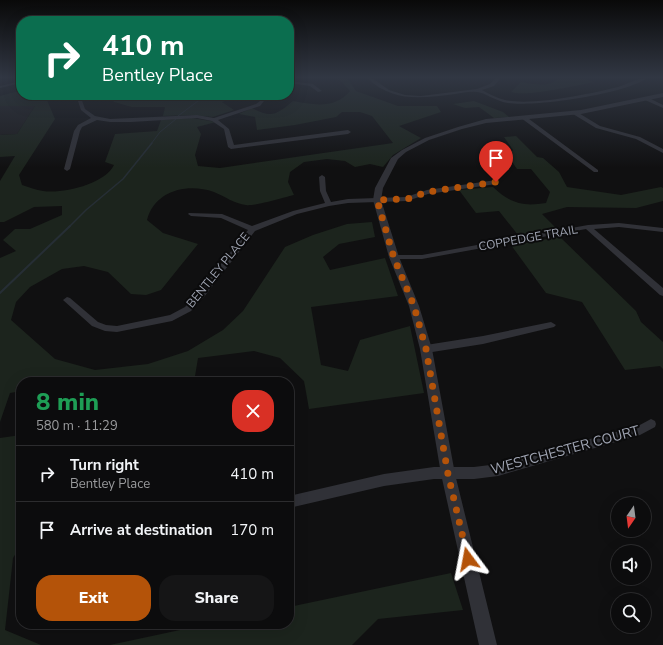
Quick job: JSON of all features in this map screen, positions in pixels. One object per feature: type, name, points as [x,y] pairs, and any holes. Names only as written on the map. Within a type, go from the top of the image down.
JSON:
[{"type":"street","points":[[82,108],[88,115],[96,118],[121,120],[196,116],[216,120],[226,127],[231,147],[348,132]]},
{"type":"street","points":[[216,120],[247,108]]},
{"type":"street","points":[[488,645],[448,474],[426,349],[414,306],[394,258],[377,200],[379,188],[395,158],[411,146],[427,139],[472,124],[523,117],[574,113],[600,108]]},
{"type":"street","points":[[574,113],[598,127],[638,138],[663,151]]},
{"type":"street","points":[[523,117],[596,171]]},
{"type":"street","points":[[67,169],[77,131],[80,126],[96,118]]},
{"type":"street","points":[[322,177],[323,191],[329,204]]},
{"type":"street","name":"BENTLEY PLACE","points":[[67,300],[95,324],[105,328],[117,329],[172,318],[188,309],[252,229],[295,212],[329,204],[348,201],[407,199],[427,192],[496,182]]},
{"type":"street","points":[[191,214],[222,216],[252,229]]},
{"type":"street","name":"COPPEDGE TRAIL","points":[[394,258],[422,257],[588,227],[619,226],[663,230]]},
{"type":"street","points":[[588,227],[663,293]]},
{"type":"street","points":[[426,349],[483,340],[551,325]]},
{"type":"street","name":"WESTCHESTER COURT","points":[[294,501],[384,480],[434,473],[474,473],[498,470],[640,430],[651,424]]},
{"type":"shaded area","points":[[0,108],[34,108],[17,134],[0,135]]},
{"type":"shaded area","points":[[34,108],[50,108],[55,119],[19,175],[22,185],[40,191],[51,192],[83,186],[102,178],[114,165],[105,162],[115,134],[157,131],[161,120],[192,118],[216,122],[197,127],[201,134],[195,155],[198,166],[220,168],[393,143],[372,116],[360,112],[342,112],[336,117],[295,125],[257,130],[255,117],[239,114],[252,108],[270,114],[274,114],[283,109],[438,108],[441,112],[399,126],[421,138],[393,155],[383,167],[370,164],[355,167],[345,161],[327,159],[304,162],[290,172],[288,182],[294,195],[249,205],[238,203],[204,189],[194,188],[174,191],[157,202],[151,210],[147,220],[163,233],[198,244],[161,290],[146,295],[131,294],[108,272],[84,266],[62,269],[30,287],[16,302],[11,320],[55,359],[95,370],[148,364],[188,351],[223,330],[243,311],[285,247],[313,235],[347,224],[372,222],[375,237],[339,244],[323,257],[330,270],[385,258],[398,296],[311,307],[321,365],[348,371],[360,340],[410,326],[424,393],[309,409],[304,381],[280,358],[254,351],[198,358],[195,377],[16,377],[16,392],[10,393],[0,422],[0,258],[16,251],[3,240],[15,229],[30,229],[62,215],[62,206],[34,207],[4,222],[0,222],[0,181],[15,156],[0,157],[0,135],[17,134]]},
{"type":"shaded area","points":[[165,108],[231,108],[234,110],[213,117],[192,115],[163,116]]},
{"type":"shaded area","points":[[480,108],[493,108],[503,112],[509,117],[494,118]]},
{"type":"shaded area","points":[[516,136],[537,157],[543,158],[559,172],[567,187],[621,195],[661,187],[663,188],[663,201],[636,208],[567,207],[542,214],[557,229],[518,235],[499,211],[476,213],[459,190],[493,187],[505,197],[523,204],[546,203],[550,192],[531,169],[517,169],[508,156],[513,150],[504,137]]},
{"type":"shaded area","points":[[560,237],[636,311],[641,322],[663,342],[663,369],[660,366],[625,370],[582,302],[546,293],[511,245]]},
{"type":"shaded area","points":[[16,436],[16,553],[13,558],[5,630],[41,645],[0,645],[0,438]]},
{"type":"shaded area","points":[[451,573],[463,610],[378,619],[352,645],[110,645],[185,629],[294,629],[294,606]]},
{"type":"waterway","points":[[178,116],[189,108]]},
{"type":"waterway","points":[[151,144],[160,132],[176,119]]},
{"type":"waterway","points":[[70,226],[86,210],[123,179],[152,143]]},
{"type":"waterway","points":[[0,293],[70,226]]},
{"type":"route","points":[[468,559],[448,474],[426,349],[414,306],[394,258],[377,200],[384,201],[407,199],[427,192],[496,182]]}]
